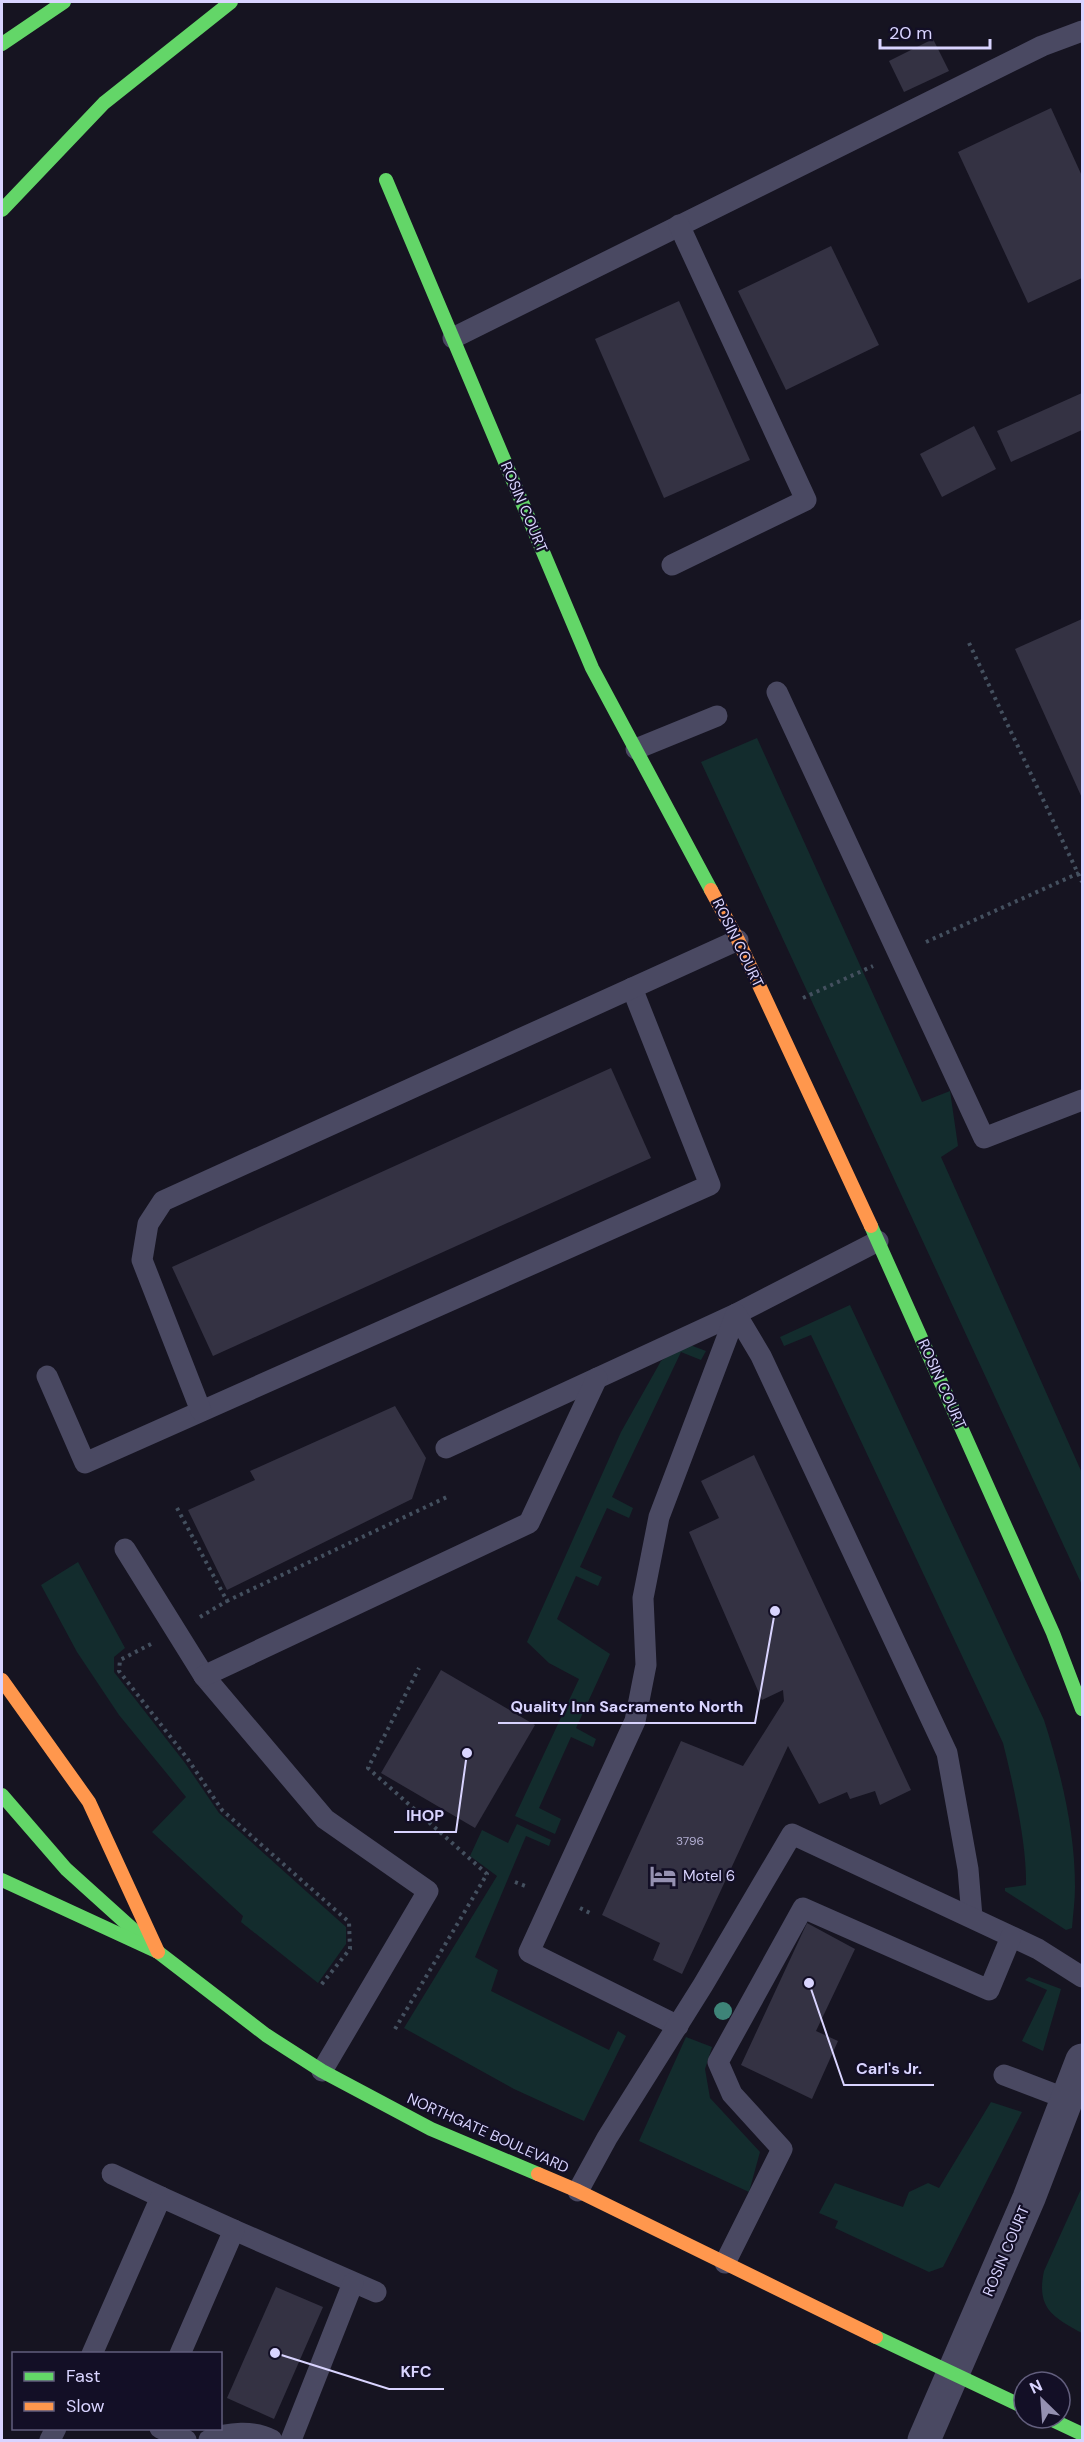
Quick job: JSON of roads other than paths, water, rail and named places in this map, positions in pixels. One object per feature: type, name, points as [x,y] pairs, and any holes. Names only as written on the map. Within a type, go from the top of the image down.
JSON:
[{"type":"main road","points":[[2,44],[64,2]]},
{"type":"main road","points":[[2,210],[104,103],[231,2]]},
{"type":"main road","name":"ROSIN COURT","points":[[386,180],[592,668],[738,940],[878,1241],[1053,1633],[1083,1709]]},
{"type":"main road","points":[[2,1680],[89,1802],[158,1952]]},
{"type":"main road","name":"NORTHGATE BOULEVARD","points":[[2,1795],[66,1869],[158,1952],[266,2035],[322,2071],[431,2129],[578,2191],[953,2375],[1012,2402]]},
{"type":"main road","points":[[2,1880],[158,1952]]},
{"type":"street","name":"ROSIN COURT","points":[[924,2440],[1029,2198],[1083,2060]]},
{"type":"lane","points":[[453,338],[1042,46],[1083,31]]},
{"type":"lane","points":[[672,565],[806,500],[679,225]]},
{"type":"lane","points":[[777,692],[984,1138],[1083,1100]]},
{"type":"lane","points":[[636,749],[717,716]]},
{"type":"lane","points":[[201,1411],[141,1260],[148,1224],[163,1201],[738,940]]},
{"type":"lane","points":[[47,1376],[85,1463],[710,1185],[632,988]]},
{"type":"lane","points":[[446,1448],[736,1314],[878,1241]]},
{"type":"lane","points":[[736,1314],[761,1356],[947,1753],[968,1869],[972,1917]]},
{"type":"lane","points":[[678,2026],[529,1952],[635,1721],[646,1665],[643,1598],[659,1517],[736,1314]]},
{"type":"lane","points":[[204,1676],[529,1523],[597,1378]]},
{"type":"lane","points":[[125,1549],[204,1676],[325,1819],[428,1891],[322,2071]]},
{"type":"lane","points":[[578,2191],[792,1834],[1038,1949],[1083,1977]]},
{"type":"lane","points":[[724,2263],[782,2149],[732,2094],[718,2062],[802,1908],[989,1990],[1011,1936]]},
{"type":"lane","points":[[1004,2075],[1067,2099]]},
{"type":"lane","points":[[112,2174],[376,2292]]},
{"type":"lane","points":[[93,2352],[161,2197]]},
{"type":"lane","points":[[181,2352],[234,2230]]},
{"type":"lane","points":[[291,2440],[353,2283]]},
{"type":"lane","points":[[164,2430],[186,2440]]},
{"type":"lane","points":[[209,2440],[222,2435],[261,2434],[272,2440]]},
{"type":"place","name":"Quality Inn Sacramento North","points":[[775,1611]]},
{"type":"place","name":"IHOP","points":[[467,1753]]},
{"type":"place","name":"Motel 6","points":[[663,1876]]},
{"type":"place","name":"Carl's Jr.","points":[[809,1983]]},
{"type":"place","name":"KFC","points":[[275,2353]]}]
